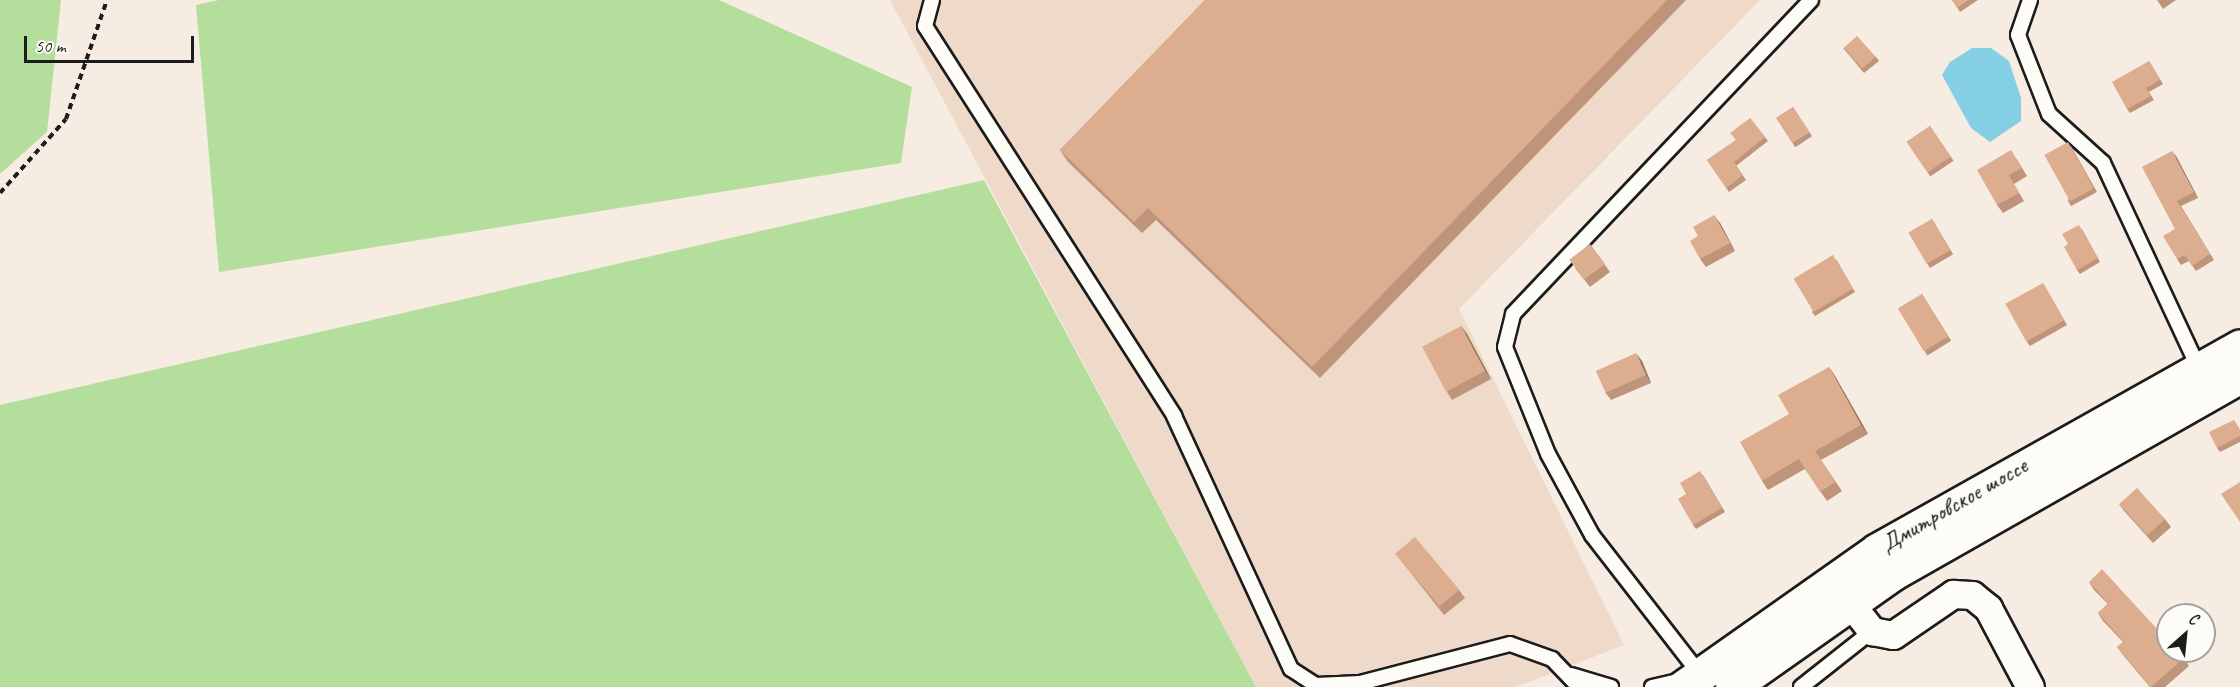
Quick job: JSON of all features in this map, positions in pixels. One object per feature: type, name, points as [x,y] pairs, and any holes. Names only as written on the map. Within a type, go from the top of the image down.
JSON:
[{"type":"highway","name":"Дмитровское шоссе","points":[[1692,679],[1877,550],[2240,346]]},
{"type":"highway","name":"Дмитровское шоссе","points":[[1732,687],[1850,603],[2036,489],[2240,376]]},
{"type":"street","points":[[1850,603],[1872,631],[1893,635],[1953,594],[1972,595],[1988,608],[2030,687]]},
{"type":"lane","points":[[932,0],[925,26],[1174,416],[1292,669],[1316,685],[1359,683],[1510,644],[1552,658],[1571,675],[1579,687]]},
{"type":"lane","points":[[1652,687],[1692,679],[1592,535],[1548,454],[1505,347],[1513,314],[1811,0]]},
{"type":"lane","points":[[2030,0],[2018,34],[2049,114],[2103,164],[2199,369]]},
{"type":"lane","points":[[1801,687],[1872,631]]},
{"type":"lane","points":[[1571,675],[1611,687]]},
{"type":"path","points":[[0,193],[66,119],[107,0]]},
{"type":"shaded area","points":[[890,0],[1760,0],[1459,309],[1624,645],[1516,687],[1256,687]]},
{"type":"green space","points":[[0,0],[61,0],[47,132],[0,174]]},
{"type":"green space","points":[[219,0],[719,0],[912,87],[901,163],[219,272],[196,5]]},
{"type":"green space","points":[[984,180],[1256,687],[0,687],[0,405]]},
{"type":"water","points":[[1972,48],[1991,48],[2009,61],[2021,98],[2021,121],[1990,142],[1971,128],[1942,75],[1950,62]]},
{"type":"building","points":[[1205,0],[1667,0],[1312,367],[1148,208],[1134,222],[1060,150]]},
{"type":"building","points":[[1952,0],[1969,0],[1957,8]]},
{"type":"building","points":[[1857,36],[1876,57],[1862,69],[1844,48]]},
{"type":"building","points":[[2149,61],[2160,80],[2146,88],[2151,96],[2127,109],[2112,82]]},
{"type":"building","points":[[1793,107],[1809,132],[1793,143],[1776,118]]},
{"type":"building","points":[[1750,118],[1765,137],[1734,162],[1743,175],[1726,188],[1707,160],[1736,140],[1730,133]]},
{"type":"building","points":[[1930,126],[1951,157],[1927,172],[1907,142]]},
{"type":"building","points":[[2068,142],[2094,188],[2070,201],[2044,155]]},
{"type":"building","points":[[2011,150],[2022,168],[2009,175],[2019,193],[1997,205],[1977,170]]},
{"type":"building","points":[[2172,151],[2194,192],[2177,201],[2210,254],[2192,266],[2185,255],[2177,259],[2163,236],[2175,229],[2142,167]]},
{"type":"building","points":[[1714,215],[1730,243],[1700,259],[1690,241],[1698,236],[1693,227]]},
{"type":"building","points":[[1932,219],[1950,250],[1927,264],[1909,232]]},
{"type":"building","points":[[2079,225],[2098,258],[2077,270],[2064,247],[2068,244],[2062,234]]},
{"type":"building","points":[[1590,244],[1605,264],[1584,280],[1569,260]]},
{"type":"building","points":[[1833,255],[1853,288],[1814,312],[1794,279]]},
{"type":"building","points":[[2043,283],[2064,321],[2026,341],[2005,304]]},
{"type":"building","points":[[1922,294],[1948,337],[1924,351],[1898,308]]},
{"type":"building","points":[[1461,326],[1485,371],[1446,392],[1422,347]]},
{"type":"building","points":[[1636,353],[1646,375],[1606,393],[1596,371]]},
{"type":"building","points":[[1829,367],[1861,425],[1815,451],[1835,482],[1820,492],[1799,459],[1762,481],[1740,442],[1789,414],[1778,395]]},
{"type":"building","points":[[2234,420],[2240,436],[2217,448],[2209,432]]},
{"type":"building","points":[[1700,471],[1722,508],[1693,525],[1678,499],[1686,494],[1680,483]]},
{"type":"building","points":[[2240,482],[2240,522],[2221,494]]},
{"type":"building","points":[[2137,488],[2165,519],[2147,535],[2119,504]]},
{"type":"building","points":[[1415,537],[1459,590],[1439,607],[1395,554]]},
{"type":"building","points":[[2102,569],[2156,628],[2156,663],[2178,663],[2151,687],[2117,647],[2124,642],[2098,613],[2108,603],[2089,582]]}]
